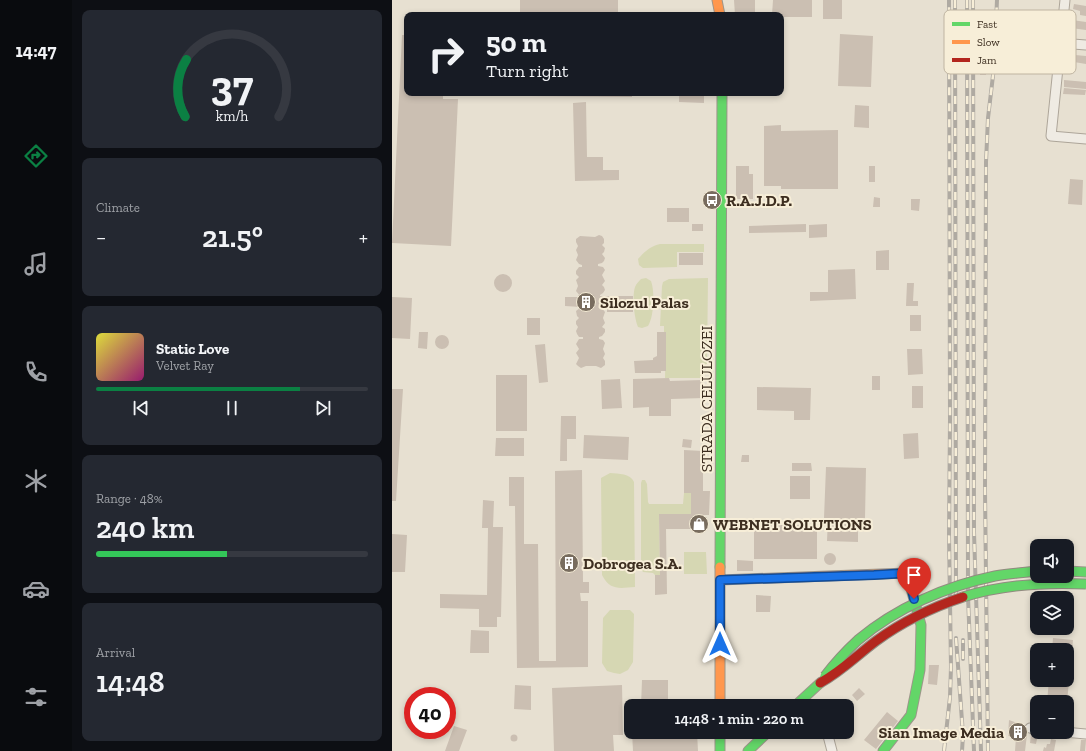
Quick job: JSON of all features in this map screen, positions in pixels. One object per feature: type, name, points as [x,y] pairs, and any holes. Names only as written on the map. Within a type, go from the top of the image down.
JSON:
[{"type":"street","points":[[717,0],[719,12]]},
{"type":"street","points":[[1063,10],[1064,0]]},
{"type":"street","points":[[1076,44],[1086,45]]},
{"type":"street","points":[[1057,74],[1051,136],[1086,139]]},
{"type":"street","name":"STRADA CELULOZEI","points":[[720,699],[723,221],[722,96]]},
{"type":"street","points":[[1074,571],[1086,572]]},
{"type":"street","points":[[803,699],[820,683],[832,666],[848,649],[873,629],[900,611],[939,593],[965,584],[994,576],[1030,572]]},
{"type":"street","points":[[720,580],[908,573],[921,625],[920,670],[911,715],[883,751]]},
{"type":"street","points":[[820,683],[836,674],[868,648],[898,627],[941,605],[965,596],[994,588],[1050,582],[1086,584]]},
{"type":"street","points":[[1074,733],[1086,734]]},
{"type":"street","points":[[720,739],[720,751]]},
{"type":"street","points":[[748,751],[761,739]]},
{"type":"street","points":[[829,739],[832,751]]},
{"type":"green space","points":[[660,244],[704,244],[704,252],[677,252],[677,267],[643,268],[639,265],[638,259],[643,254]]},
{"type":"green space","points":[[646,278],[651,281],[653,291],[652,317],[648,326],[642,328],[638,327],[635,318],[634,296],[635,287],[637,284],[641,279]]},
{"type":"green space","points":[[708,278],[707,364],[702,366],[702,378],[665,378],[666,332],[664,332],[664,326],[660,326],[663,282],[669,279]]},
{"type":"green space","points":[[610,473],[627,475],[634,482],[635,587],[620,588],[612,586],[608,584],[602,575],[601,478]]},
{"type":"green space","points":[[642,480],[645,480],[647,484],[649,504],[683,504],[684,493],[691,493],[691,514],[659,514],[660,575],[643,572],[641,569]]},
{"type":"green space","points":[[684,552],[706,552],[707,574],[684,574]]},
{"type":"green space","points":[[610,610],[630,610],[634,614],[633,662],[628,670],[620,674],[607,671],[602,663],[603,618]]},
{"type":"building","points":[[520,0],[618,0],[618,12],[520,12]]},
{"type":"building","points":[[734,0],[755,0],[755,12],[735,12]]},
{"type":"building","points":[[773,0],[812,0],[812,17],[784,17],[784,12],[772,12]]},
{"type":"building","points":[[823,0],[842,0],[842,19],[823,19]]},
{"type":"building","points":[[1074,4],[1086,6],[1086,16],[1080,15],[1080,11],[1073,9]]},
{"type":"building","points":[[1076,21],[1086,22],[1086,30],[1076,29]]},
{"type":"building","points":[[840,34],[873,36],[871,87],[838,86]]},
{"type":"building","points":[[402,35],[404,35],[404,96],[443,96],[443,99],[458,99],[451,246],[392,243]]},
{"type":"building","points":[[1076,55],[1086,56],[1086,64],[1076,62]]},
{"type":"building","points":[[1064,80],[1086,82],[1086,89],[1064,87]]},
{"type":"building","points":[[1064,88],[1086,90],[1085,95],[1063,94]]},
{"type":"building","points":[[531,96],[632,96],[632,97]]},
{"type":"building","points":[[679,96],[704,96],[704,103],[679,102]]},
{"type":"building","points":[[586,102],[587,157],[603,157],[603,170],[619,170],[619,180],[575,181],[573,103]]},
{"type":"building","points":[[855,105],[869,106],[869,128],[854,127]]},
{"type":"building","points":[[781,125],[781,131],[838,130],[838,189],[781,189],[781,186],[764,186],[764,126]]},
{"type":"building","points":[[736,166],[749,166],[749,174],[753,174],[753,199],[736,199]]},
{"type":"building","points":[[869,166],[875,166],[875,182],[869,182]]},
{"type":"building","points":[[1070,179],[1083,180],[1082,205],[1068,204]]},
{"type":"building","points":[[874,197],[880,198],[880,207],[873,207]]},
{"type":"building","points":[[911,199],[920,199],[919,211],[911,210]]},
{"type":"building","points":[[667,208],[689,208],[689,222],[667,222]]},
{"type":"building","points":[[692,224],[703,224],[703,231],[692,231]]},
{"type":"building","points":[[806,224],[806,232],[749,233],[749,226]]},
{"type":"building","points":[[827,224],[827,237],[809,238],[809,225]]},
{"type":"building","name":"Silozul Palas","points":[[599,235],[604,239],[604,243],[602,245],[605,248],[602,254],[605,258],[604,261],[598,264],[598,266],[603,267],[605,270],[602,275],[605,281],[602,285],[605,290],[600,296],[633,296],[633,312],[607,312],[607,306],[600,306],[605,312],[603,318],[605,323],[602,327],[605,329],[605,332],[599,337],[599,339],[603,340],[605,343],[603,349],[605,354],[603,358],[605,365],[601,368],[596,366],[586,366],[581,368],[576,364],[579,358],[576,353],[579,349],[576,344],[579,339],[583,339],[583,337],[579,337],[576,331],[578,327],[576,321],[579,318],[576,311],[581,307],[565,306],[565,297],[581,297],[576,291],[578,286],[576,280],[579,277],[576,274],[576,271],[579,267],[582,267],[582,265],[576,260],[578,255],[576,250],[578,246],[576,239],[580,236],[595,237]]},
{"type":"building","points":[[889,250],[889,270],[876,270],[876,251]]},
{"type":"building","points":[[679,253],[703,253],[703,265],[679,265]]},
{"type":"building","points":[[855,269],[856,299],[810,301],[810,292],[828,292],[828,270]]},
{"type":"building","points":[[503,274],[509,277],[512,283],[509,289],[503,292],[497,289],[494,283],[497,277]]},
{"type":"building","points":[[907,283],[914,283],[913,301],[918,301],[918,306],[906,306]]},
{"type":"building","points":[[392,297],[412,298],[410,339],[392,338]]},
{"type":"building","points":[[910,315],[921,315],[921,331],[910,331]]},
{"type":"building","points":[[527,318],[540,318],[540,335],[527,335]]},
{"type":"building","points":[[419,332],[428,332],[427,349],[418,348]]},
{"type":"building","points":[[657,332],[666,332],[666,371],[661,371],[661,373],[635,373],[634,361],[653,360],[653,358],[657,356]]},
{"type":"building","points":[[442,335],[447,337],[449,342],[447,347],[442,349],[437,347],[435,342],[437,337]]},
{"type":"building","points":[[545,344],[548,382],[539,383],[535,345]]},
{"type":"building","points":[[907,349],[922,349],[923,374],[908,375]]},
{"type":"building","points":[[496,375],[527,375],[527,431],[496,431]]},
{"type":"building","points":[[872,376],[880,376],[880,390],[872,390]]},
{"type":"building","points":[[669,378],[670,381],[703,380],[704,398],[671,399],[671,416],[649,416],[649,407],[633,408],[633,379]]},
{"type":"building","points":[[620,379],[622,408],[602,409],[601,380]]},
{"type":"building","points":[[912,386],[923,386],[923,408],[912,408]]},
{"type":"building","points":[[757,387],[811,388],[810,420],[794,420],[794,411],[757,410]]},
{"type":"building","points":[[392,389],[403,389],[396,501],[392,501]]},
{"type":"building","points":[[561,416],[576,416],[576,439],[567,439],[567,461],[560,461]]},
{"type":"building","points":[[918,433],[919,458],[904,459],[903,434]]},
{"type":"building","points":[[584,435],[629,437],[628,460],[583,458]]},
{"type":"building","points":[[496,438],[524,438],[524,456],[495,456]]},
{"type":"building","points":[[683,439],[692,440],[691,448],[682,447]]},
{"type":"building","points":[[684,450],[703,451],[703,491],[710,491],[709,515],[704,515],[704,529],[666,529],[667,594],[655,595],[655,575],[660,575],[659,514],[691,514],[691,493],[684,493]]},
{"type":"building","points":[[742,455],[749,455],[749,462],[741,462]]},
{"type":"building","points":[[792,463],[811,463],[812,471],[792,471]]},
{"type":"building","points":[[826,467],[866,468],[865,518],[862,518],[862,530],[858,530],[858,542],[827,541],[828,518],[824,518]]},
{"type":"building","name":"Dobrogea S.A.","points":[[582,470],[583,582],[589,582],[589,593],[580,593],[581,601],[588,601],[588,667],[517,668],[515,506],[509,506],[509,477],[524,477],[524,544],[538,544],[539,661],[556,661],[555,471]]},
{"type":"building","points":[[790,476],[810,476],[810,499],[790,499]]},
{"type":"building","points":[[483,500],[494,501],[493,527],[503,527],[501,617],[497,617],[497,627],[479,627],[479,609],[440,608],[440,594],[487,595],[488,528],[482,528]]},
{"type":"building","points":[[754,525],[817,525],[817,559],[754,559]]},
{"type":"building","points":[[392,534],[407,535],[405,572],[392,572]]},
{"type":"building","points":[[828,553],[832,553],[836,559],[832,565],[828,565],[824,561],[824,557]]},
{"type":"building","points":[[737,560],[753,561],[753,571],[737,571]]},
{"type":"building","points":[[756,595],[771,596],[770,612],[756,612]]},
{"type":"building","points":[[471,630],[489,631],[489,653],[470,653]]},
{"type":"building","points":[[1053,638],[1073,640],[1073,643],[1053,643]]},
{"type":"building","points":[[929,665],[939,665],[937,685],[928,684]]},
{"type":"building","points":[[642,680],[668,680],[668,699],[641,699]]},
{"type":"building","points":[[515,685],[531,686],[531,710],[514,709]]},
{"type":"building","points":[[622,685],[623,735],[613,735],[614,751],[554,751],[552,688]]},
{"type":"building","points":[[1048,687],[1068,687],[1068,695],[1048,695]]},
{"type":"building","points":[[859,688],[865,694],[857,701],[852,695]]},
{"type":"building","points":[[887,712],[898,721],[876,749],[864,740]]},
{"type":"building","name":"Sian Image Media","points":[[1009,720],[1028,727],[1025,751],[1015,751],[1016,737],[1008,736]]},
{"type":"building","points":[[456,727],[467,730],[459,751],[445,751],[449,739],[456,739]]},
{"type":"building","points":[[514,734],[517,735],[517,741],[514,742],[511,741],[510,738],[511,735]]},
{"type":"building","points":[[632,739],[697,739],[698,751],[633,751]]},
{"type":"building","points":[[1030,739],[1037,739],[1036,744],[1030,743]]},
{"type":"building","points":[[1051,739],[1056,740],[1054,751],[1043,751],[1047,744],[1050,744]]},
{"type":"building","points":[[1081,740],[1086,740],[1085,751],[1080,751]]},
{"type":"railway","points":[[949,0],[949,10]]},
{"type":"railway","points":[[955,0],[955,10]]},
{"type":"railway","points":[[967,0],[967,10]]},
{"type":"railway","points":[[973,0],[973,10]]},
{"type":"railway","points":[[997,0],[997,10]]},
{"type":"railway","points":[[944,751],[950,697],[951,667],[949,536],[949,74]]},
{"type":"railway","points":[[955,74],[956,602]]},
{"type":"railway","points":[[967,74],[968,596],[974,751]]},
{"type":"railway","points":[[973,74],[974,532],[981,751]]},
{"type":"railway","points":[[988,751],[985,491],[986,162],[988,118],[993,74]]},
{"type":"railway","points":[[956,638],[963,735],[962,751]]},
{"type":"railway","points":[[963,640],[963,659]]},
{"type":"traffic: fast","points":[[720,567],[722,96]]},
{"type":"traffic: fast","points":[[1074,571],[1086,572]]},
{"type":"traffic: fast","points":[[825,676],[858,640],[873,628],[905,608],[940,592],[977,580],[1000,575],[1030,572]]},
{"type":"traffic: fast","points":[[883,751],[911,715],[920,670],[921,625],[907,574]]},
{"type":"traffic: fast","points":[[963,597],[994,589],[1024,585],[1055,583],[1086,584]]},
{"type":"traffic: fast","points":[[803,699],[820,683]]},
{"type":"traffic: fast","points":[[720,739],[720,751]]},
{"type":"traffic: fast","points":[[748,751],[761,739]]},
{"type":"traffic: slow","points":[[717,0],[719,12]]},
{"type":"traffic: slow","points":[[720,567],[720,699]]},
{"type":"traffic: slow","points":[[720,580],[907,574]]},
{"type":"traffic: jam","points":[[820,683],[836,673],[876,641],[907,621],[940,605],[963,597]]},
{"type":"place","name":"R.A.J.D.P.","points":[[712,200]]},
{"type":"place","name":"Silozul Palas","points":[[586,302]]},
{"type":"place","name":"WEBNET SOLUTIONS","points":[[699,524]]},
{"type":"place","name":"Dobrogea S.A.","points":[[569,563]]},
{"type":"place","name":"Sian Image Media","points":[[1018,732]]},
{"type":"route","points":[[720,644],[720,580],[908,573],[914,599]]}]
